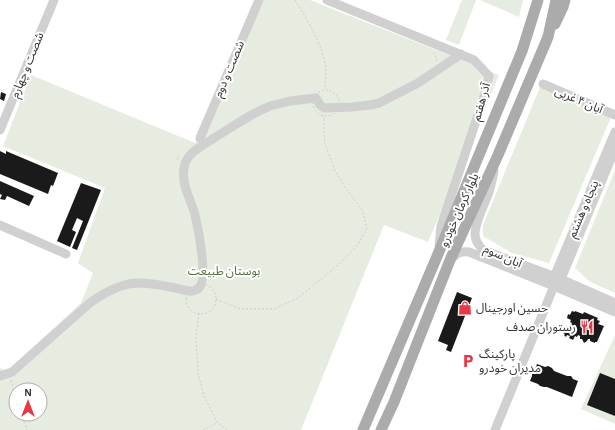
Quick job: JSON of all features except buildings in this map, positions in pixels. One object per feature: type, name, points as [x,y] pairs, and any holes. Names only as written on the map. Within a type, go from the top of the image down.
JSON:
[{"type":"main road","name":"بلوار کرمان خودرو","points":[[363,430],[522,51],[538,0]]},
{"type":"main road","name":"بلوار کرمان خودرو","points":[[381,430],[394,402],[450,260],[498,155],[548,37],[556,0]]},
{"type":"main road","points":[[548,37],[565,0]]},
{"type":"street","name":"شصت و چهارم","points":[[0,130],[54,0]]},
{"type":"street","name":"شصت و دوم","points":[[200,138],[259,0]]},
{"type":"street","name":"آذر هفتم","points":[[326,0],[474,60],[489,76],[485,94],[441,226],[438,254]]},
{"type":"street","points":[[0,376],[12,372],[92,302],[103,294],[116,288],[136,283],[159,285],[191,292],[201,286],[203,279],[202,249],[195,213],[184,183],[183,170],[187,159],[200,147],[256,113],[276,104],[316,98],[320,105],[324,108],[351,107],[379,103],[418,82],[461,54]]},
{"type":"street","name":"آبان ۴ غربی","points":[[543,84],[615,115]]},
{"type":"street","name":"پنجاه و هشتم","points":[[558,278],[615,132]]},
{"type":"street","name":"پنجاه و هشتم","points":[[495,430],[554,286],[615,149]]},
{"type":"street","name":"آبان سوم","points":[[498,155],[489,191],[475,234],[478,243],[483,250],[558,278],[615,303]]},
{"type":"street","points":[[0,226],[66,254]]},
{"type":"street","name":"آبان سوم","points":[[450,260],[457,254],[468,252],[615,312]]},
{"type":"path","points":[[295,0],[310,24],[321,49],[326,68],[325,90]]},
{"type":"path","points":[[216,299],[240,309],[274,309],[298,298],[337,266],[357,246],[367,228],[362,210],[335,171],[325,144],[324,116]]},
{"type":"path","points":[[179,163],[177,157],[183,154]]},
{"type":"path","points":[[199,284],[204,284],[213,289],[216,299],[215,304],[209,311],[199,313],[194,312],[191,309],[186,301],[186,296],[191,288],[199,284]]},
{"type":"path","points":[[199,313],[196,336],[198,373],[204,396],[217,422],[227,430]]},
{"type":"path","points":[[203,430],[217,422]]},
{"type":"green space","name":"بوستان طبیعت","points":[[255,0],[310,0],[499,75],[428,242],[384,225],[301,430],[0,430],[0,368],[7,371],[81,303],[93,273],[78,263],[105,188],[3,146],[31,75],[195,143]]},
{"type":"green space","points":[[462,0],[476,0],[459,45],[446,40]]},
{"type":"green space","points":[[480,0],[523,0],[519,17]]},
{"type":"green space","points":[[540,87],[611,117],[549,263],[512,253],[483,236],[483,225]]},
{"type":"green space","points":[[615,170],[615,293],[590,282],[575,268]]},
{"type":"green space","points":[[615,335],[615,424],[581,409]]},
{"type":"place","name":"حسین اورجینال","points":[[465,308]]},
{"type":"place","name":"رستوران صدف","points":[[587,327]]},
{"type":"place","name":"پارکینگ مدیران خودرو","points":[[468,361]]}]
